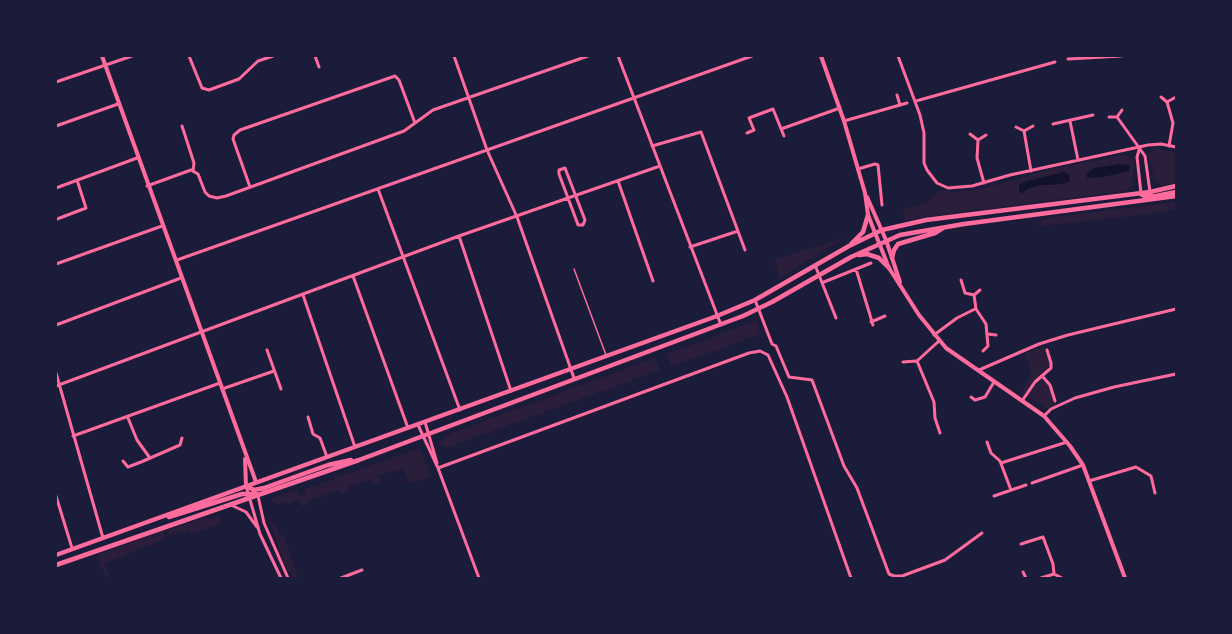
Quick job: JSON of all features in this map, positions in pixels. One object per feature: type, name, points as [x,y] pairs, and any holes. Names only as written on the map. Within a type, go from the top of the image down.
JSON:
[{"type":"main road","points":[[102,56],[147,186],[256,482]]},
{"type":"main road","points":[[821,56],[844,121],[865,193],[874,234],[890,268],[934,335],[952,354],[1044,416],[1067,442],[1083,465],[1125,579]]},
{"type":"main road","points":[[1137,202],[1146,194],[1176,186]]},
{"type":"main road","points":[[865,193],[886,240],[903,289]]},
{"type":"main road","points":[[56,555],[717,316],[755,300],[849,246],[882,230],[926,220],[1146,194],[1176,194]]},
{"type":"main road","points":[[150,522],[258,493],[328,465],[368,456],[721,325],[758,310],[851,257],[886,240],[945,227],[1137,202],[1176,194]]},
{"type":"main road","points":[[849,246],[863,232],[868,214]]},
{"type":"main road","points":[[892,258],[898,244],[935,233],[945,227]]},
{"type":"main road","points":[[851,257],[867,254],[881,259],[890,268]]},
{"type":"main road","points":[[244,453],[246,486]]},
{"type":"main road","points":[[246,486],[258,493]]},
{"type":"main road","points":[[56,565],[230,505],[248,496]]},
{"type":"street","points":[[56,82],[132,56]]},
{"type":"street","points":[[189,56],[202,88],[209,90],[239,79],[258,61],[273,56]]},
{"type":"street","points":[[315,56],[319,67]]},
{"type":"street","points":[[454,56],[487,150],[517,217],[574,378]]},
{"type":"street","points":[[193,171],[198,174],[206,194],[213,198],[226,196],[404,131],[433,110],[588,56]]},
{"type":"street","points":[[618,56],[721,325]]},
{"type":"street","points":[[175,261],[752,56]]},
{"type":"street","points":[[898,56],[916,101],[923,126],[924,163],[929,175],[948,188],[984,183],[1154,144],[1176,147]]},
{"type":"street","points":[[1068,59],[1121,56]]},
{"type":"street","points":[[916,101],[1055,62]]},
{"type":"street","points":[[250,187],[233,139],[240,130],[395,76],[399,80],[415,123]]},
{"type":"street","points":[[897,95],[900,105]]},
{"type":"street","points":[[1167,102],[1176,97]]},
{"type":"street","points":[[1161,98],[1167,102],[1173,123],[1169,146]]},
{"type":"street","points":[[844,121],[907,103]]},
{"type":"street","points":[[56,126],[118,104]]},
{"type":"street","points":[[781,129],[840,108]]},
{"type":"street","points":[[749,118],[773,109],[784,136]]},
{"type":"street","points":[[1117,117],[1122,110]]},
{"type":"street","points":[[747,111],[754,130],[747,133]]},
{"type":"street","points":[[1053,124],[1093,115]]},
{"type":"street","points":[[1109,117],[1117,117]]},
{"type":"street","points":[[1117,117],[1140,147],[1144,156],[1146,194]]},
{"type":"street","points":[[1070,120],[1078,160]]},
{"type":"street","points":[[182,126],[194,163],[193,171]]},
{"type":"street","points":[[1024,131],[1033,126]]},
{"type":"street","points":[[1016,127],[1024,131]]},
{"type":"street","points":[[1024,131],[1031,171]]},
{"type":"street","points":[[652,146],[701,132],[746,250]]},
{"type":"street","points":[[970,134],[978,140]]},
{"type":"street","points":[[978,140],[986,135]]},
{"type":"street","points":[[978,140],[977,158],[984,183]]},
{"type":"street","points":[[1140,147],[1137,156],[1140,187],[1146,194]]},
{"type":"street","points":[[56,188],[137,158]]},
{"type":"street","points":[[858,169],[877,164],[882,205]]},
{"type":"street","points":[[57,386],[459,236],[660,166]]},
{"type":"street","points":[[562,168],[566,170],[576,195],[585,220],[583,225],[578,225],[559,174],[562,168]]},
{"type":"street","points":[[147,186],[193,171]]},
{"type":"street","points":[[57,219],[86,208],[77,180]]},
{"type":"street","points":[[618,181],[653,281]]},
{"type":"street","points":[[378,189],[460,410]]},
{"type":"street","points":[[56,264],[162,226]]},
{"type":"street","points":[[690,247],[738,231]]},
{"type":"street","points":[[459,236],[511,391]]},
{"type":"street","points":[[824,282],[871,263]]},
{"type":"street","points":[[815,265],[824,282],[836,318]]},
{"type":"street","points":[[856,269],[872,323],[885,316]]},
{"type":"street","points":[[353,276],[408,428]]},
{"type":"street","points":[[56,325],[181,278]]},
{"type":"street","points":[[961,280],[965,293],[974,295]]},
{"type":"street","points":[[974,295],[980,290]]},
{"type":"street","points":[[303,295],[355,447]]},
{"type":"street","points":[[974,295],[976,309],[986,324],[988,346],[983,351]]},
{"type":"street","points":[[755,300],[772,344],[776,346],[789,377],[813,380],[844,466],[857,488],[889,574],[902,576],[945,560],[982,533]]},
{"type":"street","points":[[934,335],[957,318],[976,309]]},
{"type":"street","points":[[977,371],[1039,344],[1176,309]]},
{"type":"street","points":[[987,334],[996,335]]},
{"type":"street","points":[[903,362],[917,361],[939,341]]},
{"type":"street","points":[[267,350],[281,389]]},
{"type":"street","points":[[1022,401],[1035,381],[1051,366],[1047,350]]},
{"type":"street","points":[[438,468],[749,353],[760,351],[768,355],[787,397],[851,579]]},
{"type":"street","points":[[917,361],[934,402],[935,418],[940,433]]},
{"type":"street","points":[[222,389],[274,371]]},
{"type":"street","points":[[56,373],[57,386],[102,538]]},
{"type":"street","points":[[1044,416],[1075,398],[1114,387],[1176,375]]},
{"type":"street","points":[[1042,376],[1050,385],[1055,401]]},
{"type":"street","points":[[970,397],[975,400],[985,397],[994,382]]},
{"type":"street","points":[[73,436],[220,383]]},
{"type":"street","points":[[974,407],[975,400]]},
{"type":"street","points":[[934,402],[940,403]]},
{"type":"street","points":[[128,417],[137,440],[150,458]]},
{"type":"street","points":[[308,417],[314,434],[320,438],[327,457]]},
{"type":"street","points":[[425,422],[430,433],[438,468]]},
{"type":"street","points":[[418,425],[438,468],[479,579]]},
{"type":"street","points":[[123,461],[128,466],[150,458],[180,445],[182,438]]},
{"type":"street","points":[[987,442],[991,453],[1001,464],[1011,490]]},
{"type":"street","points":[[1001,464],[1067,442]]},
{"type":"street","points":[[1032,483],[1083,465]]},
{"type":"street","points":[[1089,481],[1136,467],[1151,476],[1155,493]]},
{"type":"street","points":[[256,482],[264,523],[288,579]]},
{"type":"street","points":[[994,496],[1026,485]]},
{"type":"street","points":[[246,486],[261,534],[281,579]]},
{"type":"street","points":[[56,496],[72,549]]},
{"type":"street","points":[[230,505],[246,512],[261,534]]},
{"type":"street","points":[[1021,544],[1043,537],[1053,564],[1054,574]]},
{"type":"street","points":[[341,579],[362,570]]},
{"type":"street","points":[[1023,572],[1026,579]]},
{"type":"street","points":[[1041,579],[1054,574]]},
{"type":"street","points":[[1054,574],[1062,579]]},
{"type":"lane","points":[[574,269],[606,356]]},
{"type":"shaded area","points":[[1155,148],[1176,153],[1176,183],[1163,186],[1155,181],[1149,155]]},
{"type":"shaded area","points":[[1123,155],[1133,159],[1134,166],[1132,185],[1125,191],[905,221],[903,210],[926,202],[942,190],[955,192],[981,189],[1051,169]]},
{"type":"shaded area","points":[[1120,164],[1130,165],[1129,171],[1087,178],[1087,173],[1094,168]]},
{"type":"shaded area","points":[[1064,172],[1069,174],[1070,182],[1041,185],[1029,188],[1023,193],[1019,192],[1019,185],[1024,182]]},
{"type":"shaded area","points":[[1176,202],[1176,209],[1151,214],[1039,226],[1041,220],[1054,217]]},
{"type":"shaded area","points":[[846,237],[780,278],[774,260]]},
{"type":"shaded area","points":[[756,321],[761,334],[672,366],[667,354]]},
{"type":"shaded area","points":[[1045,346],[1051,366],[1042,376],[1050,385],[1056,405],[1048,409],[1021,393],[1032,374],[1025,353]]},
{"type":"shaded area","points":[[655,358],[660,370],[446,448],[440,445],[444,437],[455,432]]},
{"type":"shaded area","points":[[413,450],[420,450],[431,476],[410,484],[403,468],[378,476],[380,482],[372,483],[372,479],[347,487],[348,491],[341,494],[340,490],[307,501],[308,505],[302,507],[299,499],[288,504],[287,501],[277,504],[272,502],[272,498],[294,490],[297,490],[298,495],[306,494],[306,489]]},
{"type":"shaded area","points":[[218,516],[221,524],[191,534],[190,530],[170,536],[168,530],[204,518],[210,519]]},
{"type":"shaded area","points":[[270,517],[279,535],[283,534],[298,577],[294,578],[286,568],[268,518]]},
{"type":"shaded area","points":[[163,531],[166,539],[104,563],[110,578],[106,578],[97,555]]}]
